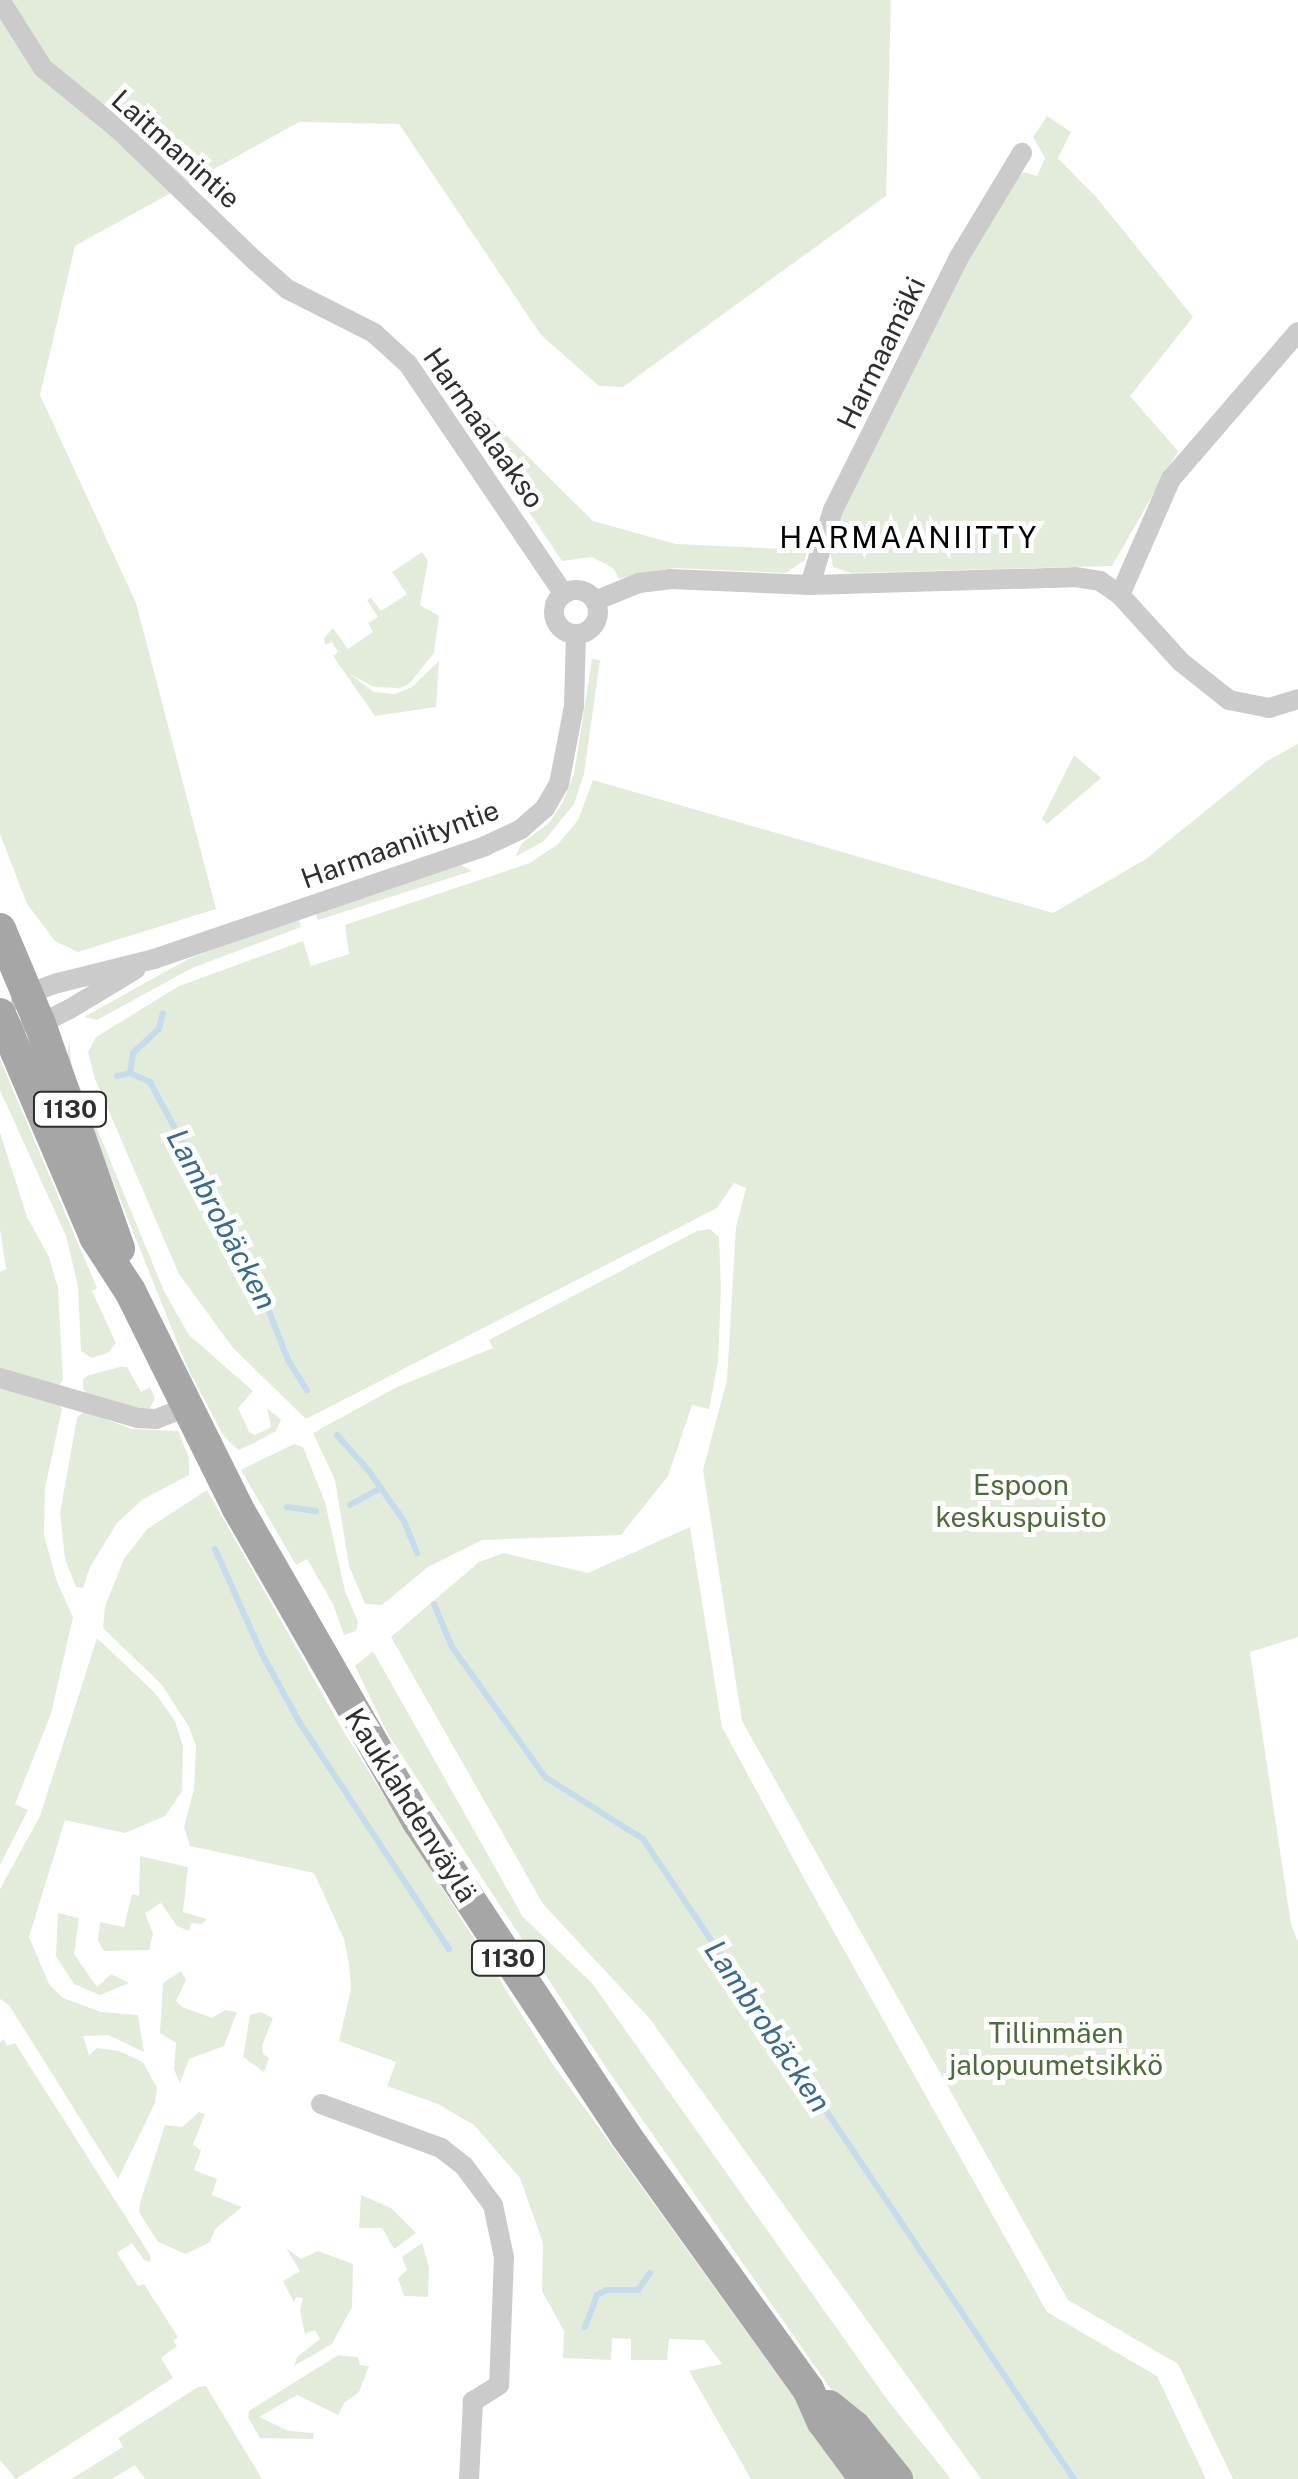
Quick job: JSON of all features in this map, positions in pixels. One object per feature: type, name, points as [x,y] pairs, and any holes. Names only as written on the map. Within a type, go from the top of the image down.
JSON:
[{"type":"main road","name":"Kauklahdenväylä","points":[[0,930],[115,1232],[130,1292]]},
{"type":"main road","name":"Kauklahdenväylä","points":[[1,1018],[95,1237],[130,1292],[184,1408],[237,1507],[419,1823],[626,2136],[808,2389],[823,2422],[864,2479]]},
{"type":"main road","name":"Kauklahdenväylä","points":[[808,2389],[855,2428],[897,2479]]},
{"type":"street","name":"Laitmanintie","points":[[0,0],[32,55],[67,91],[118,129],[287,288],[338,315]]},
{"type":"street","name":"Harmaamäki","points":[[810,585],[834,510],[958,259],[1022,154]]},
{"type":"street","name":"Harmaalaakso","points":[[338,315],[374,333],[408,364],[564,594]]},
{"type":"street","points":[[1120,595],[1171,479],[1298,332]]},
{"type":"street","points":[[564,594],[583,592],[594,601],[639,583],[670,579],[810,585],[1075,577],[1100,581],[1120,595],[1181,662],[1229,700],[1242,706],[1270,708],[1298,700]]},
{"type":"street","name":"Harmaaniityntie","points":[[564,594],[554,606],[554,618],[562,630],[576,634],[594,624],[594,601]]},
{"type":"street","name":"Harmaaniityntie","points":[[1,1018],[33,1009],[154,959],[485,846],[521,829],[545,808],[558,784],[574,706],[576,634]]},
{"type":"street","name":"Harmaaniityntie","points":[[1,1018],[33,1009],[154,959]]},
{"type":"street","points":[[0,1378],[138,1418],[156,1419],[184,1408]]},
{"type":"street","points":[[321,2104],[441,2148],[464,2166],[492,2205],[504,2257],[499,2385],[473,2401],[470,2479]]},
{"type":"green space","points":[[10,0],[891,0],[886,196],[623,387],[599,386],[541,335],[399,124],[299,122],[75,246],[40,395],[136,603],[216,909],[78,952],[55,941],[27,904],[0,834],[0,13]]},
{"type":"green space","points":[[1047,116],[1071,132],[1058,158],[1097,198],[1193,317],[1130,396],[1178,451],[1112,566],[851,573],[833,567],[828,539],[1008,181],[1024,172],[1037,176],[1045,158],[1033,137]]},
{"type":"green space","points":[[465,394],[593,521],[676,544],[807,550],[805,560],[786,573],[674,568],[619,579],[613,568],[592,557],[562,561],[460,410]]},
{"type":"green space","points":[[422,552],[428,561],[420,605],[439,616],[434,653],[409,684],[399,688],[374,687],[350,674],[374,692],[395,694],[412,687],[439,661],[436,707],[375,716],[333,656],[338,652],[332,642],[325,645],[324,638],[333,628],[348,649],[373,632],[368,623],[378,617],[367,600],[371,598],[381,611],[407,594],[392,572]]},
{"type":"green space","points":[[592,659],[600,660],[584,774],[574,804],[544,841],[515,857],[522,843],[549,823],[574,774]]},
{"type":"green space","name":"Espoon keskuspuisto","points":[[1298,744],[1298,1637],[1250,1652],[1291,1924],[1298,1942],[1298,2479],[1233,2479],[1178,2364],[1068,2300],[742,1721],[703,1470],[727,1380],[736,1227],[746,1188],[734,1183],[717,1208],[306,1419],[233,1348],[179,1274],[95,1079],[88,1052],[96,1037],[179,986],[303,941],[311,966],[349,954],[345,925],[530,863],[558,844],[578,820],[593,780],[1053,913],[1146,859],[1267,761]]},
{"type":"green space","points":[[1074,755],[1101,778],[1047,824],[1042,819]]},
{"type":"green space","points":[[461,865],[472,871],[318,920],[316,912]]},
{"type":"green space","points":[[299,917],[301,927],[192,968],[97,1020],[84,1017],[188,959]]},
{"type":"green space","points":[[69,1041],[72,1068],[164,1291],[189,1335],[253,1391],[238,1408],[249,1432],[255,1435],[271,1427],[267,1408],[281,1420],[276,1431],[238,1450],[223,1435],[187,1367],[67,1066]]},
{"type":"green space","points":[[0,1059],[97,1288],[92,1291],[116,1343],[108,1353],[92,1358],[81,1351],[78,1286],[66,1236],[0,1090]]},
{"type":"green space","points":[[0,1132],[27,1217],[49,1257],[58,1288],[63,1380],[59,1385],[0,1373],[0,1272],[6,1269],[0,1229]]},
{"type":"green space","points":[[710,1229],[719,1237],[721,1288],[718,1362],[709,1409],[692,1405],[668,1476],[621,1535],[482,1540],[428,1567],[382,1605],[365,1604],[349,1566],[335,1480],[313,1433],[397,1387],[493,1348],[489,1340],[697,1231]]},
{"type":"green space","points":[[127,1367],[141,1392],[150,1387],[155,1398],[150,1408],[142,1411],[87,1394],[83,1389],[83,1379],[89,1375]]},
{"type":"green space","points":[[0,1386],[57,1401],[62,1409],[45,1488],[44,1535],[57,1582],[73,1617],[51,1714],[15,1804],[28,1810],[0,1865]]},
{"type":"green space","points":[[84,1411],[132,1429],[178,1431],[189,1458],[189,1475],[142,1500],[117,1523],[90,1567],[83,1588],[76,1587],[65,1559],[60,1513],[77,1418]]},
{"type":"green space","points":[[294,1444],[303,1447],[325,1502],[345,1591],[358,1622],[356,1631],[344,1635],[333,1604],[307,1559],[296,1565],[241,1470]]},
{"type":"green space","points":[[207,1490],[344,1732],[552,2063],[853,2479],[751,2479],[689,2371],[722,2364],[704,2340],[669,2339],[667,2360],[631,2360],[631,2339],[612,2338],[611,2360],[563,2358],[564,2331],[542,2291],[543,2243],[520,2178],[474,2125],[438,2104],[387,2086],[396,2062],[339,2041],[351,1989],[349,1964],[344,1939],[314,1873],[190,1846],[184,1827],[194,1789],[196,1746],[189,1727],[162,1685],[103,1628],[105,1606],[124,1559],[147,1529]]},
{"type":"green space","points":[[690,1527],[722,1727],[806,1882],[1047,2312],[1157,2376],[1206,2479],[981,2479],[650,2019],[543,1904],[391,1637],[479,1562],[504,1553],[588,1573]]},
{"type":"green space","points":[[97,1638],[155,1693],[175,1721],[183,1746],[182,1791],[165,1816],[125,1833],[65,1820],[29,1937],[49,1984],[63,1998],[101,2012],[138,2015],[144,2052],[108,2035],[83,2036],[89,2055],[97,2048],[119,2051],[143,2062],[157,2088],[155,2103],[118,2179],[9,2005],[0,1999],[0,1889],[40,1816]]},
{"type":"green space","points":[[373,1651],[523,1917],[592,1983],[889,2402],[951,2479],[911,2479],[833,2392],[609,2072],[389,1736],[355,1666]]},
{"type":"green space","points":[[140,1856],[188,1867],[183,1912],[207,1919],[202,1924],[191,1923],[189,1931],[177,1926],[161,1903],[145,1913],[153,1934],[149,1950],[104,1951],[98,1941],[100,1922],[124,1927],[132,1894],[139,1896]]},
{"type":"green space","points":[[58,1913],[79,1918],[74,1954],[97,1987],[111,1974],[129,1983],[100,1995],[74,1984],[56,1956]]},
{"type":"green space","points":[[181,1971],[186,1980],[176,2001],[182,2007],[212,2018],[225,2010],[237,2012],[224,2046],[189,2059],[180,2083],[174,2070],[176,2043],[160,2033],[163,1983]]},
{"type":"green space","points":[[261,2012],[273,2018],[262,2046],[263,2054],[269,2058],[264,2072],[243,2057],[250,2015]]},
{"type":"green space","points":[[4,2039],[7,2046],[15,2043],[150,2255],[150,2262],[144,2260],[132,2243],[117,2253],[138,2286],[144,2284],[178,2337],[173,2341],[177,2346],[161,2358],[173,2378],[16,2479],[0,2460],[0,2042]]},
{"type":"green space","points":[[199,2112],[205,2114],[193,2145],[201,2150],[194,2170],[217,2179],[212,2195],[242,2207],[215,2229],[210,2242],[186,2254],[158,2242],[139,2212],[165,2125],[182,2127]]},
{"type":"green space","points":[[361,2195],[391,2208],[416,2233],[394,2249],[382,2228],[359,2228]]},
{"type":"green space","points":[[422,2243],[429,2267],[428,2297],[404,2296],[398,2278],[407,2270],[402,2257]]},
{"type":"green space","points":[[286,2248],[301,2259],[318,2251],[353,2264],[352,2307],[332,2344],[294,2366],[297,2357],[320,2339],[315,2330],[305,2334],[300,2311],[303,2298],[296,2297],[294,2302],[283,2281],[300,2271]]},
{"type":"green space","points":[[338,2355],[358,2357],[360,2365],[369,2366],[359,2392],[344,2403],[338,2415],[297,2395],[259,2417],[289,2431],[314,2433],[313,2439],[260,2438],[248,2417],[249,2411]]},
{"type":"green space","points":[[206,2386],[262,2479],[145,2479],[135,2465],[112,2479],[71,2479],[123,2447],[118,2438],[198,2387]]},
{"type":"waterway","points":[[130,1073],[133,1053],[159,1029],[163,1013]]},
{"type":"waterway","name":"Lambrobäcken","points":[[117,1076],[130,1073],[150,1082],[258,1283],[288,1360],[307,1390]]},
{"type":"waterway","name":"Lambrobäcken","points":[[337,1435],[369,1471],[404,1521],[417,1554]]},
{"type":"waterway","points":[[350,1505],[381,1488]]},
{"type":"waterway","points":[[287,1507],[316,1511]]},
{"type":"waterway","points":[[215,1549],[262,1654],[300,1723],[449,1949]]},
{"type":"waterway","name":"Lambrobäcken","points":[[434,1604],[452,1647],[545,1777],[643,1839],[1074,2479]]},
{"type":"waterway","points":[[585,2327],[597,2295],[607,2290],[638,2290],[650,2273]]},
{"type":"district","name":"HARMAANIITTY","points":[[909,537]]},
{"type":"park label","name":"Tillinmäen jalopuumetsikkö","points":[[1056,2049]]}]
